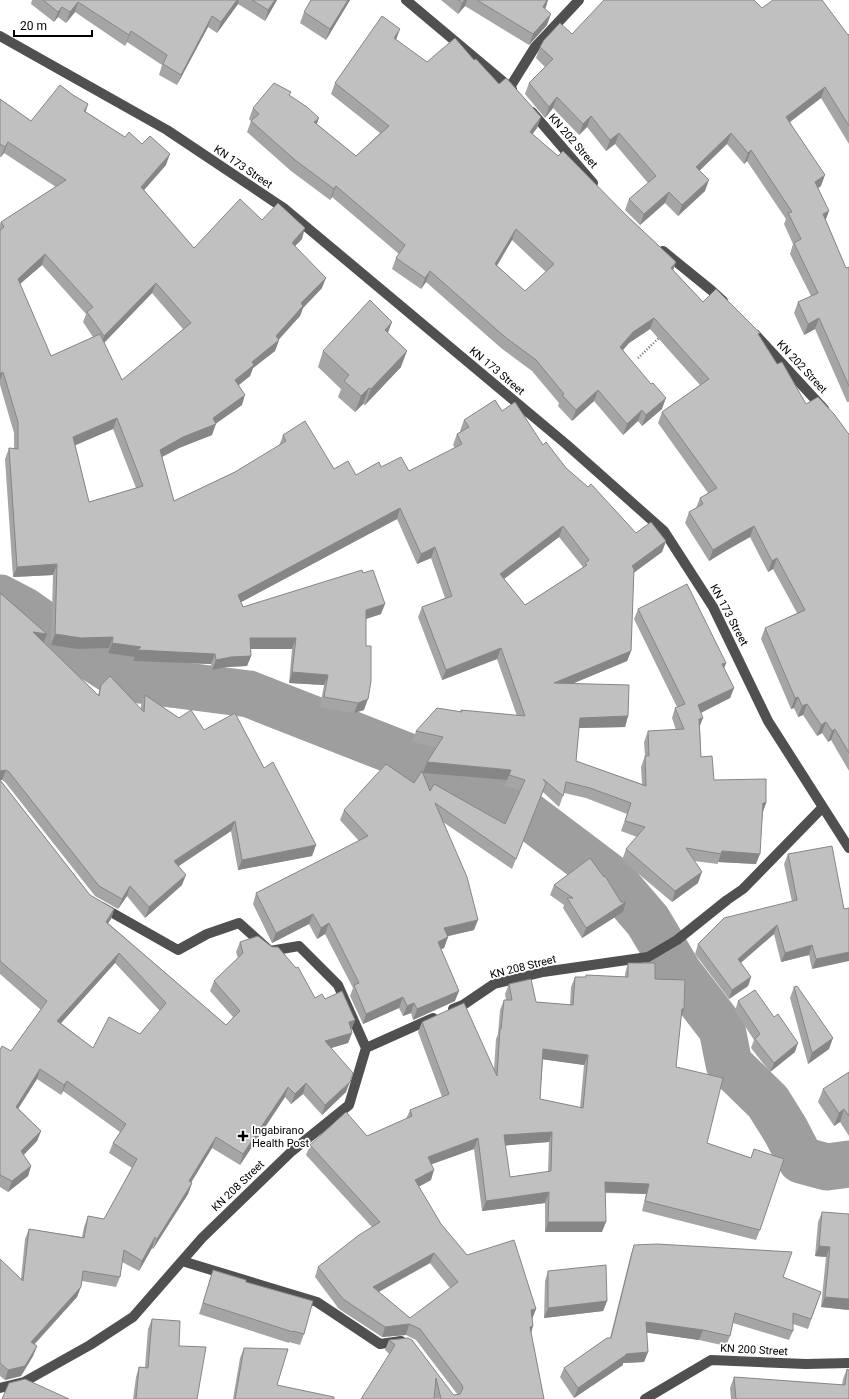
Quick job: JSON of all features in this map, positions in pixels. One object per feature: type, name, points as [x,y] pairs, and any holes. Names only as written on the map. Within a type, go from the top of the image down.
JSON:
[{"type":"street","name":"KN 202 Street","points":[[406,0],[510,87],[601,192]]},
{"type":"street","points":[[510,87],[535,47],[579,0]]},
{"type":"street","name":"KN 173 Street","points":[[0,36],[167,130],[285,209],[566,444],[664,531],[713,607],[768,721],[822,808],[849,848]]},
{"type":"street","points":[[657,246],[712,290],[728,306]]},
{"type":"street","name":"KN 202 Street","points":[[749,328],[787,367],[830,416]]},
{"type":"street","name":"KN 208 Street","points":[[0,1388],[24,1382],[90,1345],[133,1317],[202,1238],[292,1151],[349,1106],[366,1048],[463,1005],[494,984],[543,972],[648,957],[677,940],[743,889],[822,808]]},
{"type":"street","points":[[91,901],[178,950],[207,934],[239,923],[270,951],[299,946],[338,985],[366,1048]]},
{"type":"street","points":[[182,1262],[317,1302],[380,1344],[406,1341],[410,1343]]},
{"type":"street","name":"KN 200 Street","points":[[645,1399],[710,1360],[806,1364],[849,1363]]},
{"type":"path","points":[[638,358],[665,332]]},
{"type":"building","points":[[43,0],[237,0],[221,22],[212,16],[181,75],[163,64],[167,55],[131,31],[129,35],[78,2],[70,12],[62,7],[58,12]]},
{"type":"building","points":[[252,0],[275,0],[268,10]]},
{"type":"building","points":[[311,0],[348,0],[330,29],[304,12]]},
{"type":"building","points":[[458,0],[465,0],[462,3]]},
{"type":"building","points":[[477,0],[547,0],[543,7],[551,14],[533,34]]},
{"type":"building","points":[[604,0],[754,0],[762,8],[773,0],[822,0],[848,35],[849,34],[849,126],[825,87],[786,117],[825,175],[815,182],[829,211],[823,214],[846,268],[849,267],[849,386],[819,318],[808,324],[798,302],[818,293],[794,243],[801,239],[788,213],[792,212],[751,150],[748,153],[731,133],[696,167],[709,180],[682,205],[669,192],[644,214],[629,199],[656,176],[619,133],[610,140],[591,116],[583,124],[557,97],[549,107],[529,83],[553,59],[540,47],[544,40],[560,23],[572,34]]},
{"type":"building","points":[[382,16],[400,29],[394,38],[427,62],[455,38],[474,60],[476,59],[499,84],[506,78],[541,117],[530,132],[558,156],[563,151],[626,215],[676,262],[671,268],[703,302],[716,289],[760,333],[758,334],[777,364],[782,362],[806,404],[818,397],[834,414],[849,434],[849,753],[835,729],[832,731],[826,722],[821,725],[807,704],[802,706],[798,697],[795,698],[765,628],[805,610],[777,558],[772,561],[754,526],[713,550],[689,512],[703,504],[700,498],[717,488],[662,412],[709,379],[654,318],[633,332],[620,347],[651,384],[653,383],[666,398],[646,415],[642,410],[627,424],[598,390],[576,410],[562,395],[564,394],[536,360],[505,337],[430,271],[425,278],[396,258],[405,245],[336,186],[334,189],[295,160],[251,121],[259,114],[253,108],[274,83],[291,92],[289,95],[307,107],[319,118],[314,122],[356,156],[389,126],[335,83]],"holes":[[[516,229],[554,264],[525,291],[495,264]]]},
{"type":"building","points":[[60,85],[88,104],[84,111],[125,137],[129,132],[142,144],[150,136],[170,154],[141,187],[194,248],[240,199],[262,220],[278,203],[305,228],[292,243],[326,278],[301,303],[303,306],[276,336],[279,340],[252,362],[254,365],[235,380],[245,395],[213,418],[216,424],[183,437],[160,450],[174,501],[235,472],[286,441],[283,435],[305,421],[334,469],[348,461],[356,475],[379,462],[381,467],[401,457],[409,471],[462,444],[457,434],[469,427],[464,420],[495,400],[502,411],[515,402],[543,445],[546,442],[566,468],[588,487],[591,484],[636,533],[651,522],[666,541],[632,566],[634,569],[631,651],[554,683],[629,685],[628,716],[580,718],[576,761],[646,786],[645,756],[649,756],[648,731],[684,729],[675,708],[685,704],[638,609],[687,584],[726,663],[722,664],[734,688],[698,705],[703,718],[699,719],[701,757],[712,756],[714,780],[766,779],[766,803],[763,803],[760,854],[722,851],[721,854],[686,848],[702,872],[675,891],[626,849],[645,827],[625,821],[631,803],[590,788],[566,782],[563,796],[543,779],[546,783],[516,859],[435,803],[467,877],[478,920],[444,928],[448,937],[438,942],[459,991],[417,1009],[414,1003],[407,1006],[403,997],[366,1014],[354,985],[359,983],[329,923],[321,928],[313,914],[276,933],[256,893],[368,836],[344,810],[386,764],[414,783],[422,771],[430,791],[434,784],[505,824],[525,780],[509,775],[511,770],[427,762],[443,737],[416,731],[437,708],[462,712],[461,710],[525,716],[501,648],[446,670],[422,607],[452,596],[435,547],[421,554],[400,508],[238,595],[243,607],[362,570],[363,573],[373,570],[385,604],[366,610],[366,646],[371,646],[371,681],[368,699],[358,703],[324,697],[328,675],[292,672],[296,638],[250,638],[251,656],[231,657],[216,660],[215,654],[137,650],[141,647],[112,643],[113,637],[81,638],[55,634],[57,564],[17,567],[9,448],[18,449],[18,422],[3,372],[0,374],[0,230],[4,227],[1,222],[66,180],[8,142],[5,147],[0,144],[0,99],[31,121]],"holes":[[[45,254],[93,307],[87,312],[104,336],[156,283],[191,323],[122,380],[100,334],[51,356],[18,279]],[[117,418],[143,486],[89,502],[73,437]],[[563,526],[589,560],[585,563],[587,565],[525,605],[500,574]]]},
{"type":"building","points":[[370,300],[392,322],[385,330],[407,351],[371,389],[369,388],[361,396],[344,381],[349,375],[323,351]]},
{"type":"building","points":[[0,593],[47,634],[33,632],[99,696],[101,685],[110,676],[144,712],[145,695],[179,718],[191,710],[204,730],[235,713],[264,768],[273,762],[316,845],[242,860],[235,821],[174,861],[186,875],[149,907],[130,886],[122,899],[99,886],[9,772],[6,770],[0,771]]},
{"type":"building","points":[[0,780],[90,895],[114,909],[106,922],[226,1025],[240,1011],[214,981],[243,953],[240,942],[258,936],[272,947],[278,947],[296,968],[298,967],[315,998],[322,994],[325,999],[342,991],[355,1020],[349,1022],[352,1033],[325,1041],[353,1073],[350,1082],[325,1105],[306,1083],[295,1094],[288,1087],[243,1154],[216,1137],[189,1181],[192,1183],[157,1239],[155,1237],[142,1261],[124,1250],[120,1277],[83,1271],[81,1287],[31,1342],[37,1346],[25,1366],[8,1370],[0,1363],[0,1259],[23,1281],[29,1229],[84,1238],[88,1216],[104,1219],[137,1159],[113,1143],[126,1124],[67,1081],[64,1085],[40,1069],[16,1107],[41,1131],[21,1151],[31,1166],[12,1181],[0,1175],[0,1050],[2,1046],[11,1051],[47,1001],[0,961]],"holes":[[[119,953],[166,1003],[140,1034],[109,1017],[93,1048],[57,1021]]]},
{"type":"building","points":[[832,846],[844,909],[849,908],[849,952],[816,959],[812,945],[785,953],[777,925],[738,959],[751,977],[732,990],[698,944],[724,918],[797,900],[788,854]]},
{"type":"building","points":[[590,858],[604,877],[605,876],[621,902],[626,902],[586,928],[567,898],[573,898],[554,885]]},
{"type":"building","points":[[628,963],[655,963],[655,979],[685,980],[684,1009],[682,1009],[676,1067],[723,1078],[707,1143],[751,1158],[754,1149],[784,1159],[760,1230],[645,1201],[649,1184],[605,1182],[606,1222],[548,1222],[549,1192],[486,1201],[478,1138],[428,1157],[434,1170],[415,1180],[441,1224],[467,1255],[514,1240],[536,1309],[531,1310],[533,1326],[530,1327],[544,1399],[441,1399],[436,1378],[434,1399],[361,1399],[395,1345],[389,1340],[408,1338],[412,1340],[454,1395],[460,1394],[463,1388],[420,1329],[409,1324],[385,1327],[343,1299],[318,1267],[359,1235],[380,1222],[310,1145],[346,1112],[367,1136],[412,1116],[410,1110],[449,1094],[422,1022],[464,1003],[497,1076],[500,1029],[504,1000],[512,1000],[509,984],[531,979],[536,1002],[573,1005],[575,977],[586,977],[586,975],[628,977]],"holes":[[[543,1049],[588,1055],[583,1108],[540,1099]],[[552,1132],[551,1171],[510,1177],[504,1135]],[[434,1253],[458,1282],[410,1318],[373,1287]]]},
{"type":"building","points":[[797,986],[833,1038],[812,1053],[794,987]]},
{"type":"building","points":[[755,990],[774,1017],[778,1014],[798,1043],[774,1063],[755,1039],[760,1034],[738,1001]]},
{"type":"building","points":[[849,1072],[849,1116],[844,1109],[839,1113],[823,1089]]},
{"type":"building","points":[[822,1212],[849,1214],[849,1299],[825,1297],[830,1247],[819,1246]]},
{"type":"building","points":[[657,1244],[792,1252],[783,1277],[821,1292],[811,1319],[793,1313],[793,1331],[735,1313],[730,1336],[703,1330],[646,1322],[648,1352],[626,1354],[578,1388],[564,1368],[607,1338],[611,1338],[634,1245]]},
{"type":"building","points":[[606,1265],[607,1301],[548,1308],[548,1271]]},
{"type":"building","points":[[213,1270],[246,1280],[246,1282],[313,1301],[304,1334],[293,1332],[203,1303]]},
{"type":"building","points":[[152,1319],[180,1321],[179,1346],[206,1347],[197,1399],[136,1399],[139,1367],[148,1368]]},
{"type":"building","points":[[244,1348],[288,1349],[277,1385],[334,1397],[334,1399],[235,1399]]},
{"type":"building","points":[[847,1369],[849,1370],[849,1399],[736,1399],[734,1377],[845,1385]]},
{"type":"building","points":[[25,1379],[69,1399],[2,1399],[9,1383]]},
{"type":"waterway","points":[[0,598],[23,610],[77,648],[124,678],[249,694],[412,758],[468,793],[514,805],[612,879],[648,921],[679,973],[722,1029],[729,1064],[768,1102],[786,1131],[801,1160],[827,1167],[849,1164]]},
{"type":"place","name":"Ingabirano Health Post","points":[[243,1136]]}]
